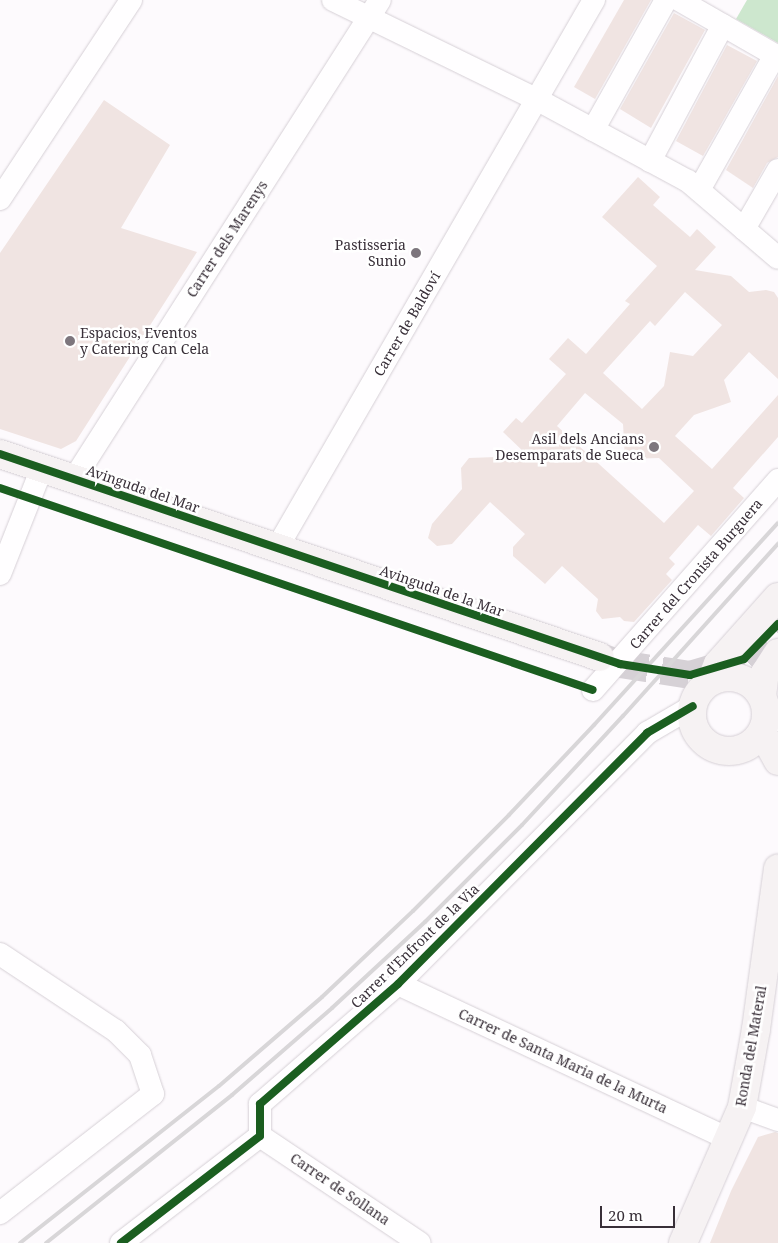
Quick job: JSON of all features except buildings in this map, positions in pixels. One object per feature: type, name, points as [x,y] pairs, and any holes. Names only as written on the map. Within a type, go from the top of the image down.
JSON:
[{"type":"street","points":[[0,199],[131,0]]},
{"type":"street","points":[[333,0],[374,9],[688,181],[778,258]]},
{"type":"street","name":"Carrer de Baldoví","points":[[277,548],[538,100],[594,0]]},
{"type":"street","points":[[593,130],[666,0]]},
{"type":"street","points":[[679,0],[776,56],[699,190]]},
{"type":"street","name":"Carrer dels Marenys","points":[[74,479],[374,9]]},
{"type":"street","points":[[650,161],[723,25]]},
{"type":"street","points":[[744,229],[778,170]]},
{"type":"street","name":"Avinguda del Mar","points":[[0,454],[277,548]]},
{"type":"street","points":[[0,574],[42,468]]},
{"type":"street","name":"Carrer del Cronista Burguera","points":[[593,690],[778,480]]},
{"type":"street","name":"Avinguda de la Mar","points":[[277,548],[600,657]]},
{"type":"street","points":[[711,681],[718,664],[778,597]]},
{"type":"street","points":[[778,653],[765,673],[767,717],[751,745],[739,750],[726,752],[713,748],[702,740],[695,729],[692,716],[693,706],[703,687],[711,681],[720,678],[740,678],[756,688],[767,717],[778,761]]},
{"type":"street","name":"Carrer d'Enfront de la Via","points":[[260,1136],[260,1104],[398,984],[647,733],[693,706]]},
{"type":"street","name":"Ronda del Materal","points":[[683,1243],[742,1107],[756,1029],[778,868]]},
{"type":"street","points":[[0,954],[116,1031],[140,1055],[153,1094],[0,1213]]},
{"type":"street","name":"Carrer de Santa Maria de la Murta","points":[[398,984],[727,1138]]},
{"type":"street","points":[[742,1107],[778,1120]]},
{"type":"street","points":[[121,1243],[260,1136]]},
{"type":"street","name":"Carrer de Sollana","points":[[260,1136],[420,1243]]},
{"type":"green space","points":[[747,0],[778,0],[778,43],[736,19]]},
{"type":"tunnel","points":[[600,657],[620,664],[690,675],[744,659],[778,624]]},
{"type":"railway","points":[[20,1243],[219,1086],[322,997],[413,911],[509,815],[594,725],[778,523]]},
{"type":"railway","points":[[46,1243],[232,1095],[332,1008],[425,922],[522,825],[778,544]]},
{"type":"cycle path","points":[[0,454],[620,664],[690,675],[744,659],[778,624]]},
{"type":"cycle path","points":[[0,488],[593,690]]},
{"type":"cycle path","points":[[121,1243],[260,1136],[260,1104],[398,984],[647,733],[693,706]]},
{"type":"place","name":"Pastisseria Sunio","points":[[416,253]]},
{"type":"place","name":"Espacios, Eventos y Catering Can Cela","points":[[70,341]]},
{"type":"place","name":"Asil dels Ancians Desemparats de Sueca","points":[[654,447]]}]
